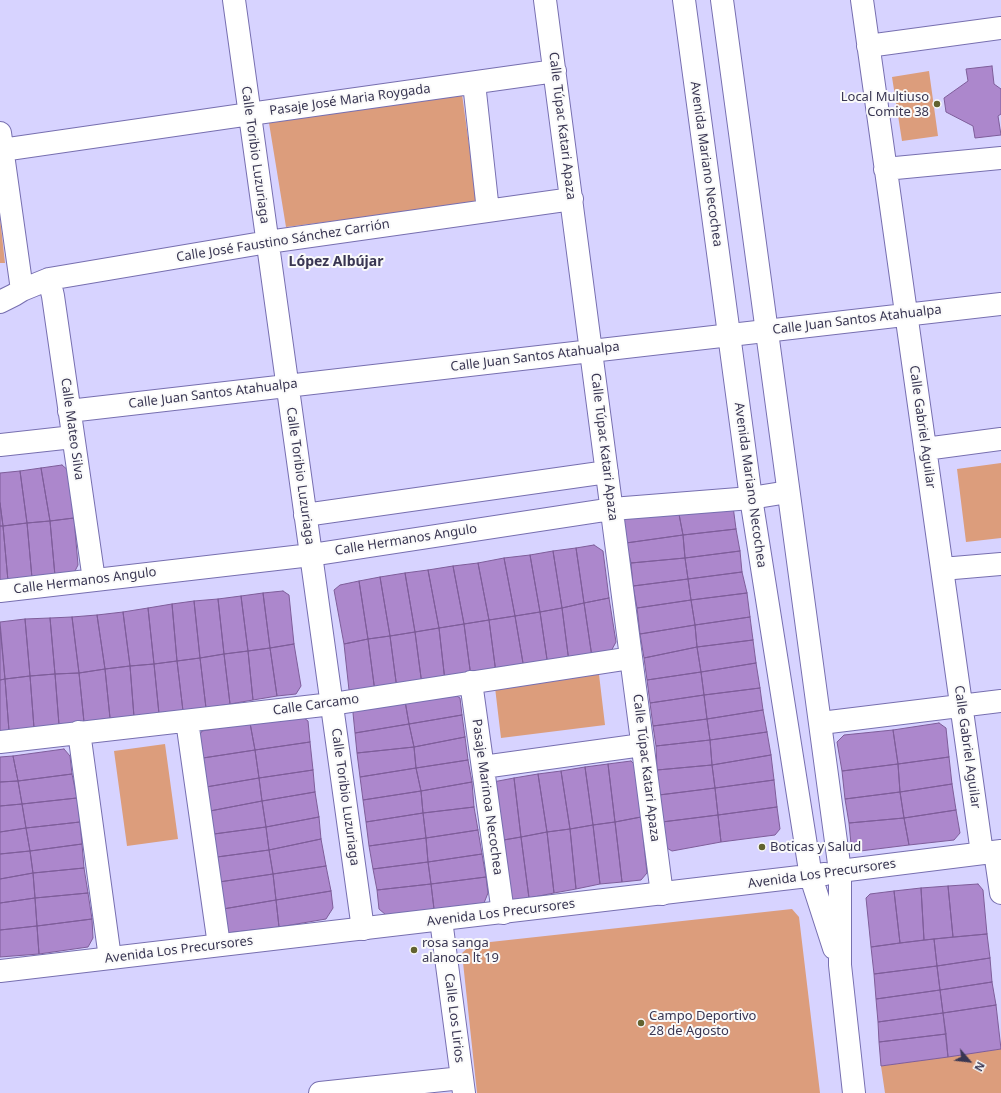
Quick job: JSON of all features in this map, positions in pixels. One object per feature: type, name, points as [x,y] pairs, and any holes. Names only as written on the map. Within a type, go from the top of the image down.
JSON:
[{"type":"street","name":"Calle Toribio Luzuriaga","points":[[234,0],[363,929]]},
{"type":"street","name":"Calle Túpac Katari Apaza","points":[[545,0],[662,894]]},
{"type":"street","name":"Avenida Mariano Necochea","points":[[684,0],[751,498],[811,877],[840,965]]},
{"type":"street","name":"Avenida Mariano Necochea","points":[[722,0],[840,872],[840,965],[854,1093]]},
{"type":"street","name":"Calle Gabriel Aguilar","points":[[862,0],[962,706],[1001,893]]},
{"type":"street","points":[[868,46],[1001,28]]},
{"type":"street","name":"Pasaje José Maria Roygada","points":[[1,142],[250,114],[555,71]]},
{"type":"street","points":[[474,83],[488,211]]},
{"type":"street","points":[[1,142],[3,180],[22,290]]},
{"type":"street","points":[[885,169],[1001,158]]},
{"type":"street","name":"Calle José Faustino Sánchez Carrión","points":[[0,302],[22,290],[49,279],[268,242],[572,200]]},
{"type":"street","name":"Calle Mateo Silva","points":[[49,279],[54,304],[94,580]]},
{"type":"street","name":"Calle Juan Santos Atahualpa","points":[[69,410],[1001,304]]},
{"type":"street","points":[[0,445],[73,436]]},
{"type":"street","points":[[925,449],[1001,439]]},
{"type":"street","points":[[305,515],[607,472]]},
{"type":"street","name":"Calle Hermanos Angulo","points":[[0,591],[311,555],[612,509],[751,498],[788,492]]},
{"type":"street","points":[[942,569],[1001,564]]},
{"type":"street","name":"Calle Carcamo","points":[[0,742],[332,704],[631,658]]},
{"type":"street","name":"Pasaje Marinoa Necochea","points":[[470,682],[503,913]]},
{"type":"street","points":[[821,723],[1001,701]]},
{"type":"street","points":[[187,721],[219,945]]},
{"type":"street","points":[[79,732],[110,958]]},
{"type":"street","points":[[483,767],[642,745]]},
{"type":"street","name":"Avenida Los Precursores","points":[[0,970],[811,877],[993,852]]},
{"type":"street","name":"Calle Los Lirios","points":[[441,920],[463,1085]]},
{"type":"street","points":[[320,1093],[463,1085]]},
{"type":"shaded area","points":[[929,71],[938,136],[902,141],[892,77]]},
{"type":"shaded area","points":[[462,94],[477,203],[286,227],[269,123]]},
{"type":"shaded area","points":[[0,218],[5,263],[0,263]]},
{"type":"shaded area","points":[[1001,463],[1001,538],[966,542],[957,469]]},
{"type":"shaded area","points":[[598,666],[605,725],[501,738],[494,679]]},
{"type":"shaded area","points":[[165,744],[178,839],[127,846],[114,751]]},
{"type":"shaded area","name":"Campo Deportivo 28 de Agosto","points":[[792,909],[799,917],[820,1093],[477,1093],[462,953],[472,944]]},
{"type":"shaded area","points":[[1001,1049],[1001,1093],[885,1093],[881,1066]]},
{"type":"building","points":[[992,66],[994,84],[1001,89],[1001,114],[998,116],[1001,135],[975,138],[973,126],[946,112],[944,98],[968,81],[966,69]]},
{"type":"building","points":[[62,465],[69,471],[74,518],[50,521],[41,468]]},
{"type":"building","points":[[41,468],[50,521],[27,523],[20,471]]},
{"type":"building","points":[[20,471],[27,523],[3,526],[0,503],[0,473]]},
{"type":"building","points":[[0,503],[3,526],[0,526]]},
{"type":"building","points":[[733,506],[736,529],[683,535],[678,509]]},
{"type":"building","points":[[678,509],[683,535],[626,543],[624,521],[630,515]]},
{"type":"building","points":[[74,518],[78,565],[74,573],[55,576],[50,521]]},
{"type":"building","points":[[50,521],[55,576],[32,578],[27,523]]},
{"type":"building","points":[[27,523],[32,578],[8,581],[3,526]]},
{"type":"building","points":[[0,526],[3,526],[8,581],[0,582]]},
{"type":"building","points":[[736,529],[740,551],[685,558],[683,535]]},
{"type":"building","points":[[683,535],[685,558],[631,563],[626,543]]},
{"type":"building","points":[[594,545],[603,551],[609,598],[584,603],[576,548]]},
{"type":"building","points":[[576,548],[584,603],[562,608],[553,551]]},
{"type":"building","points":[[553,551],[562,608],[540,612],[530,555]]},
{"type":"building","points":[[740,551],[742,572],[688,579],[685,558]]},
{"type":"building","points":[[530,555],[540,612],[515,616],[504,558]]},
{"type":"building","points":[[504,558],[515,616],[489,620],[478,563]]},
{"type":"building","points":[[685,558],[688,579],[633,586],[631,563]]},
{"type":"building","points":[[478,563],[489,620],[464,624],[453,566]]},
{"type":"building","points":[[453,566],[464,624],[439,628],[428,570]]},
{"type":"building","points":[[428,570],[439,628],[415,632],[405,573]]},
{"type":"building","points":[[742,572],[747,593],[691,600],[688,579]]},
{"type":"building","points":[[405,573],[415,632],[390,636],[380,577]]},
{"type":"building","points":[[380,577],[390,636],[368,639],[359,581]]},
{"type":"building","points":[[688,579],[691,600],[637,608],[633,586]]},
{"type":"building","points":[[359,581],[368,639],[344,644],[334,590],[340,585]]},
{"type":"building","points":[[283,591],[289,595],[294,644],[270,648],[263,593]]},
{"type":"building","points":[[263,593],[270,648],[248,651],[241,596]]},
{"type":"building","points":[[747,593],[750,617],[695,625],[691,600]]},
{"type":"building","points":[[241,596],[248,651],[224,654],[218,599]]},
{"type":"building","points":[[609,598],[616,642],[610,653],[592,657],[584,603]]},
{"type":"building","points":[[218,599],[224,654],[200,658],[194,601]]},
{"type":"building","points":[[691,600],[695,625],[640,634],[637,608]]},
{"type":"building","points":[[194,601],[200,658],[177,661],[172,604]]},
{"type":"building","points":[[584,603],[592,657],[569,662],[562,608]]},
{"type":"building","points":[[172,604],[177,661],[154,664],[148,608]]},
{"type":"building","points":[[148,608],[154,664],[130,666],[123,612]]},
{"type":"building","points":[[562,608],[569,662],[548,666],[540,612]]},
{"type":"building","points":[[123,612],[130,666],[105,669],[97,615]]},
{"type":"building","points":[[540,612],[548,666],[524,669],[515,616]]},
{"type":"building","points":[[97,615],[105,669],[79,673],[72,617]]},
{"type":"building","points":[[515,616],[524,669],[496,673],[489,620]]},
{"type":"building","points":[[72,617],[79,673],[55,674],[50,618]]},
{"type":"building","points":[[750,617],[753,640],[697,647],[695,625]]},
{"type":"building","points":[[50,618],[55,674],[30,676],[25,619]]},
{"type":"building","points":[[25,619],[30,676],[5,679],[0,622]]},
{"type":"building","points":[[489,620],[496,673],[471,677],[464,624]]},
{"type":"building","points":[[464,624],[471,677],[445,681],[439,628]]},
{"type":"building","points":[[695,625],[697,647],[644,658],[640,634]]},
{"type":"building","points":[[0,628],[5,679],[0,680]]},
{"type":"building","points":[[439,628],[445,681],[422,685],[415,632]]},
{"type":"building","points":[[415,632],[422,685],[397,689],[390,636]]},
{"type":"building","points":[[390,636],[397,689],[375,692],[368,639]]},
{"type":"building","points":[[368,639],[375,692],[355,695],[349,690],[344,644]]},
{"type":"building","points":[[753,640],[756,663],[701,672],[697,647]]},
{"type":"building","points":[[294,644],[301,686],[296,694],[277,696],[270,648]]},
{"type":"building","points":[[697,647],[701,672],[647,680],[644,658]]},
{"type":"building","points":[[270,648],[277,696],[253,700],[248,651]]},
{"type":"building","points":[[248,651],[253,700],[230,704],[224,654]]},
{"type":"building","points":[[224,654],[230,704],[206,708],[200,658]]},
{"type":"building","points":[[200,658],[206,708],[183,711],[177,661]]},
{"type":"building","points":[[177,661],[183,711],[159,714],[154,664]]},
{"type":"building","points":[[756,663],[760,688],[704,695],[701,672]]},
{"type":"building","points":[[154,664],[159,714],[134,717],[130,666]]},
{"type":"building","points":[[130,666],[134,717],[110,718],[105,669]]},
{"type":"building","points":[[105,669],[110,718],[84,722],[79,673]]},
{"type":"building","points":[[701,672],[704,695],[650,703],[647,680]]},
{"type":"building","points":[[79,673],[84,722],[59,725],[55,674]]},
{"type":"building","points":[[55,674],[59,725],[34,728],[30,676]]},
{"type":"building","points":[[30,676],[34,728],[9,731],[5,679]]},
{"type":"building","points":[[5,679],[9,731],[0,732],[0,680]]},
{"type":"building","points":[[760,688],[763,710],[707,719],[704,695]]},
{"type":"building","points":[[452,693],[460,698],[462,715],[409,724],[405,701]]},
{"type":"building","points":[[704,695],[707,719],[653,726],[650,703]]},
{"type":"building","points":[[405,701],[409,724],[355,733],[353,713],[356,707]]},
{"type":"building","points":[[763,710],[767,732],[710,740],[707,719]]},
{"type":"building","points":[[300,715],[308,721],[310,742],[255,750],[250,723]]},
{"type":"building","points":[[462,715],[465,737],[414,747],[409,724]]},
{"type":"building","points":[[707,719],[710,740],[656,746],[653,726]]},
{"type":"building","points":[[250,723],[255,750],[203,758],[198,738],[202,731]]},
{"type":"building","points":[[939,723],[946,728],[949,757],[898,764],[893,730]]},
{"type":"building","points":[[409,724],[414,747],[357,753],[355,733]]},
{"type":"building","points":[[893,730],[898,764],[842,771],[837,742],[844,735]]},
{"type":"building","points":[[767,732],[771,755],[712,765],[710,740]]},
{"type":"building","points":[[465,737],[468,760],[416,768],[414,747]]},
{"type":"building","points":[[710,740],[712,765],[657,770],[656,746]]},
{"type":"building","points":[[310,742],[313,770],[259,778],[255,750]]},
{"type":"building","points":[[414,747],[416,768],[360,777],[357,753]]},
{"type":"building","points":[[64,749],[70,756],[72,774],[18,781],[13,756]]},
{"type":"building","points":[[255,750],[259,778],[206,787],[203,758]]},
{"type":"building","points":[[771,755],[774,780],[715,788],[712,765]]},
{"type":"building","points":[[13,756],[18,781],[0,782],[0,757]]},
{"type":"building","points":[[949,757],[952,784],[900,792],[898,764]]},
{"type":"building","points":[[468,760],[472,782],[421,791],[416,768]]},
{"type":"building","points":[[631,761],[635,765],[641,817],[615,822],[608,764]]},
{"type":"building","points":[[608,764],[615,822],[593,825],[585,767]]},
{"type":"building","points":[[898,764],[900,792],[845,799],[842,771]]},
{"type":"building","points":[[712,765],[715,788],[659,795],[657,770]]},
{"type":"building","points":[[585,767],[593,825],[570,829],[561,771]]},
{"type":"building","points":[[416,768],[421,791],[363,800],[360,777]]},
{"type":"building","points":[[313,770],[315,792],[262,801],[259,778]]},
{"type":"building","points":[[561,771],[570,829],[547,832],[538,774]]},
{"type":"building","points":[[72,774],[77,798],[22,804],[18,781]]},
{"type":"building","points":[[538,774],[547,832],[521,837],[514,778]]},
{"type":"building","points":[[259,778],[262,801],[210,811],[206,787]]},
{"type":"building","points":[[514,778],[521,837],[498,841],[493,782]]},
{"type":"building","points":[[774,780],[777,807],[718,815],[715,788]]},
{"type":"building","points":[[18,781],[22,804],[0,806],[0,782]]},
{"type":"building","points":[[472,782],[474,807],[423,813],[421,791]]},
{"type":"building","points":[[952,784],[956,810],[904,818],[900,792]]},
{"type":"building","points":[[715,788],[718,815],[662,822],[659,795]]},
{"type":"building","points":[[421,791],[423,813],[366,822],[363,800]]},
{"type":"building","points":[[315,792],[319,817],[266,827],[262,801]]},
{"type":"building","points":[[900,792],[904,818],[849,823],[845,799]]},
{"type":"building","points":[[77,798],[80,822],[26,828],[22,804]]},
{"type":"building","points":[[262,801],[266,827],[214,834],[210,811]]},
{"type":"building","points":[[22,804],[26,828],[0,832],[0,806]]},
{"type":"building","points":[[474,807],[478,830],[426,838],[423,813]]},
{"type":"building","points":[[777,807],[780,829],[775,835],[721,842],[718,815]]},
{"type":"building","points":[[956,810],[960,833],[954,840],[909,845],[904,818]]},
{"type":"building","points":[[423,813],[426,838],[369,846],[366,822]]},
{"type":"building","points":[[718,815],[721,842],[672,851],[665,847],[662,822]]},
{"type":"building","points":[[319,817],[321,839],[269,850],[266,827]]},
{"type":"building","points":[[641,817],[647,873],[641,880],[622,882],[615,822]]},
{"type":"building","points":[[904,818],[909,845],[860,851],[851,844],[849,823]]},
{"type":"building","points":[[80,822],[82,844],[30,851],[26,828]]},
{"type":"building","points":[[615,822],[622,882],[600,884],[593,825]]},
{"type":"building","points":[[593,825],[600,884],[576,889],[570,829]]},
{"type":"building","points":[[266,827],[269,850],[217,857],[214,834]]},
{"type":"building","points":[[26,828],[30,851],[0,854],[0,832]]},
{"type":"building","points":[[570,829],[576,889],[554,893],[547,832]]},
{"type":"building","points":[[478,830],[482,854],[428,862],[426,838]]},
{"type":"building","points":[[547,832],[554,893],[529,898],[521,837]]},
{"type":"building","points":[[521,837],[529,898],[513,901],[506,898],[498,841]]},
{"type":"building","points":[[426,838],[428,862],[373,869],[369,846]]},
{"type":"building","points":[[321,839],[326,866],[273,874],[269,850]]},
{"type":"building","points":[[82,844],[84,868],[33,873],[30,851]]},
{"type":"building","points":[[269,850],[273,874],[219,882],[217,857]]},
{"type":"building","points":[[30,851],[33,873],[0,879],[0,854]]},
{"type":"building","points":[[482,854],[486,877],[431,884],[428,862]]},
{"type":"building","points":[[428,862],[431,884],[377,890],[373,869]]},
{"type":"building","points":[[326,866],[331,891],[276,900],[273,874]]},
{"type":"building","points":[[84,868],[88,893],[35,898],[33,873]]},
{"type":"building","points":[[33,873],[35,898],[0,903],[0,879]]},
{"type":"building","points":[[273,874],[276,900],[223,909],[219,882]]},
{"type":"building","points":[[486,877],[488,893],[484,903],[434,909],[431,884]]},
{"type":"building","points":[[431,884],[434,909],[386,915],[379,909],[377,890]]},
{"type":"building","points":[[978,884],[983,890],[987,934],[953,937],[948,886]]},
{"type":"building","points":[[948,886],[953,937],[924,940],[921,888]]},
{"type":"building","points":[[921,888],[924,940],[900,943],[894,891]]},
{"type":"building","points":[[331,891],[333,908],[326,919],[279,927],[276,900]]},
{"type":"building","points":[[894,891],[900,943],[871,947],[866,898],[870,894]]},
{"type":"building","points":[[88,893],[92,919],[37,926],[35,898]]},
{"type":"building","points":[[35,898],[37,926],[0,930],[0,903]]},
{"type":"building","points":[[276,900],[279,927],[227,933],[223,909]]},
{"type":"building","points":[[92,919],[93,938],[88,947],[39,954],[37,926]]},
{"type":"building","points":[[37,926],[39,954],[0,957],[0,930]]},
{"type":"building","points":[[987,934],[990,958],[937,966],[934,939]]},
{"type":"building","points":[[934,939],[937,966],[874,974],[871,947]]},
{"type":"building","points":[[990,958],[992,982],[940,990],[937,966]]},
{"type":"building","points":[[937,966],[940,990],[876,999],[874,974]]},
{"type":"building","points":[[992,982],[996,1005],[943,1013],[940,990]]},
{"type":"building","points":[[940,990],[943,1013],[878,1022],[876,999]]},
{"type":"building","points":[[996,1005],[1001,1049],[948,1057],[943,1013]]},
{"type":"building","points":[[943,1013],[946,1034],[879,1042],[878,1022]]},
{"type":"building","points":[[946,1034],[948,1057],[881,1066],[879,1042]]},
{"type":"place","name":"Local Multiuso Comite 38","points":[[937,104]]},
{"type":"place","name":"Boticas y Salud","points":[[762,847]]},
{"type":"place","name":"rosa sanga alanoca lt 19","points":[[414,950]]},
{"type":"place","name":"Campo Deportivo 28 de Agosto","points":[[641,1023]]},
{"type":"district","name":"López Albújar","points":[[336,262]]}]
